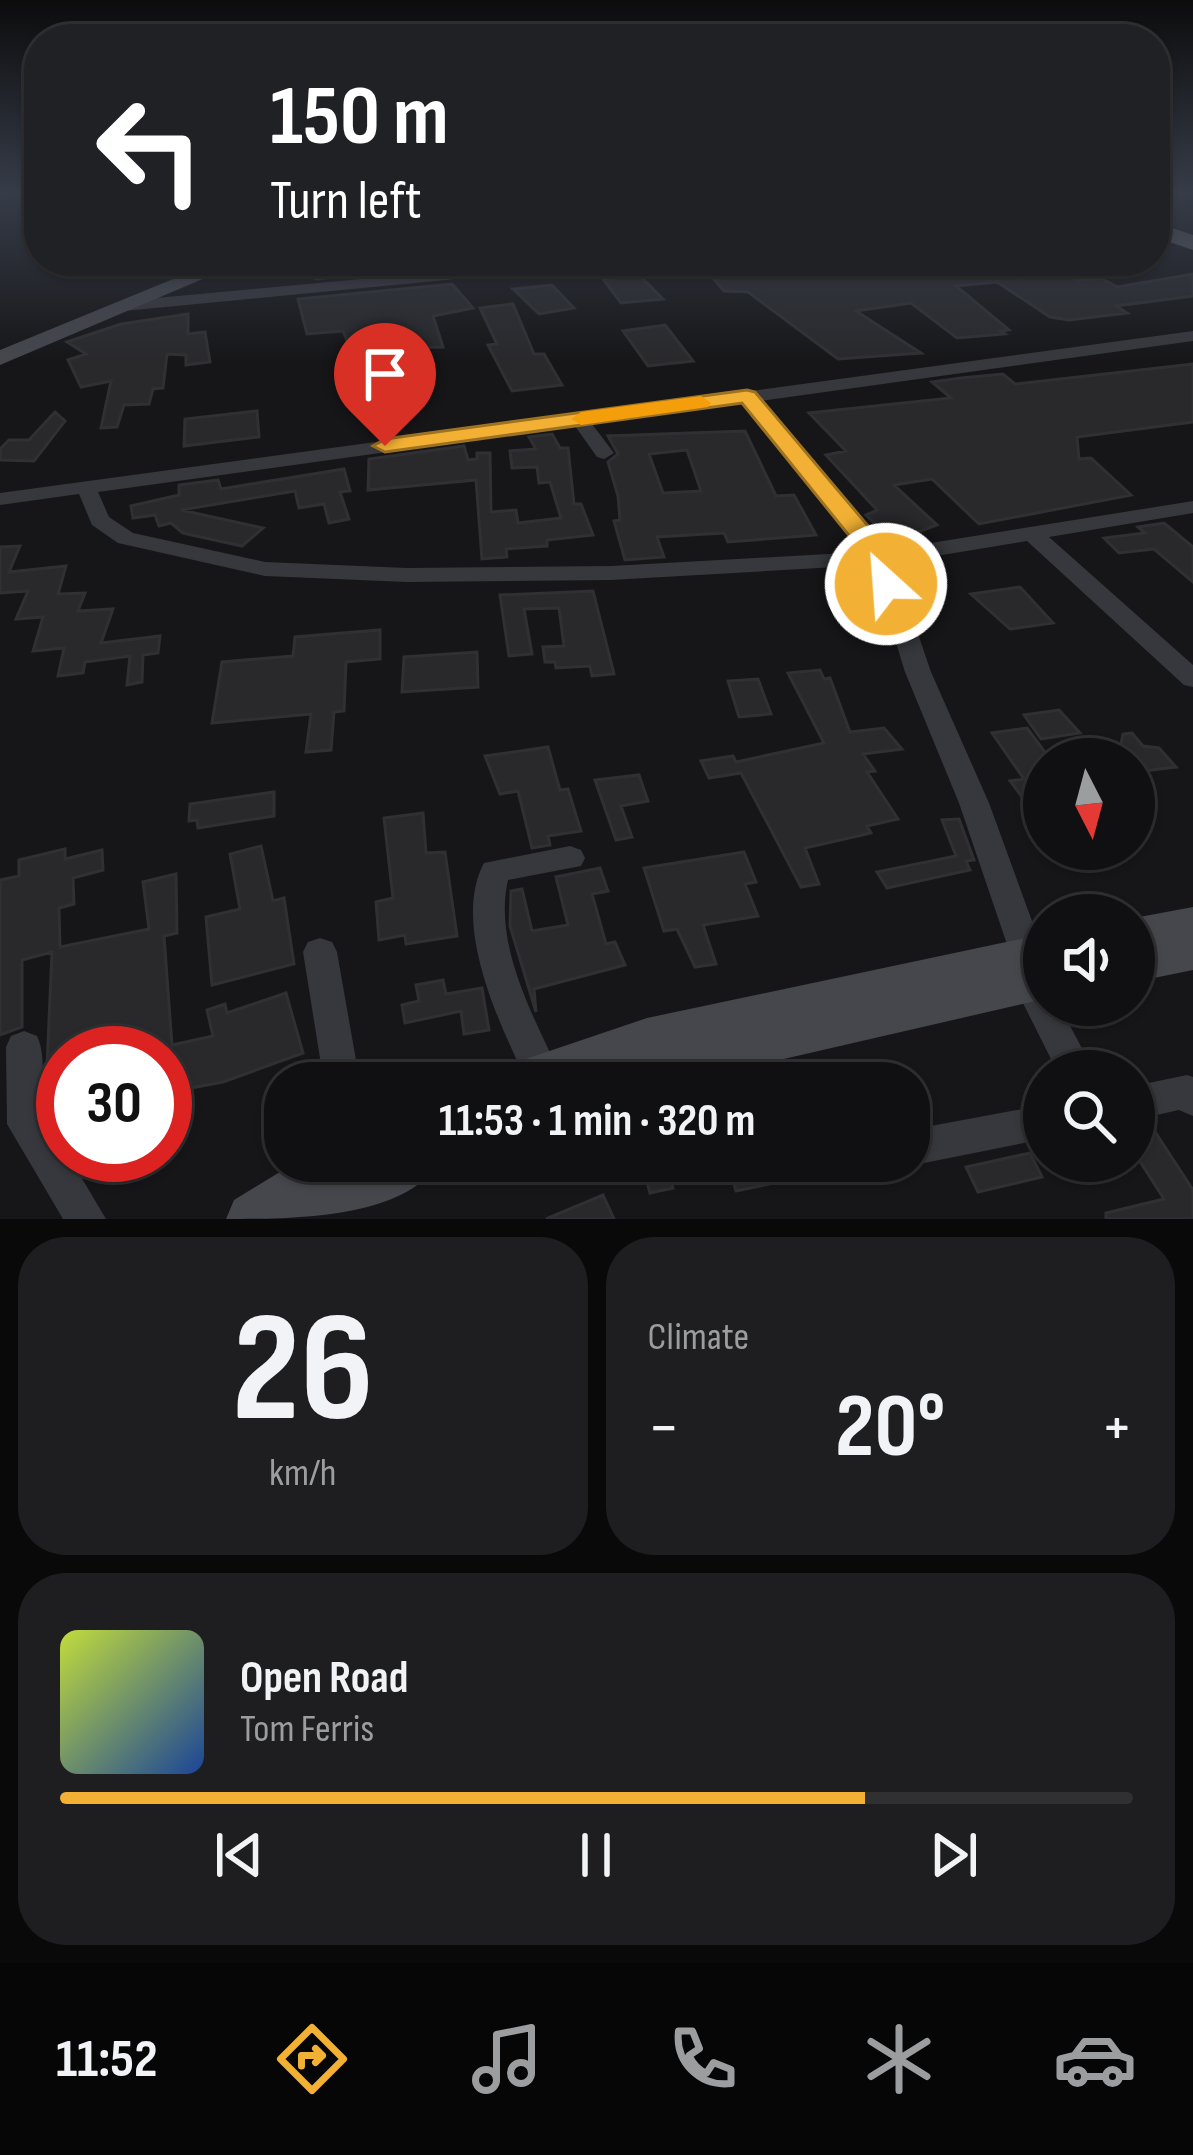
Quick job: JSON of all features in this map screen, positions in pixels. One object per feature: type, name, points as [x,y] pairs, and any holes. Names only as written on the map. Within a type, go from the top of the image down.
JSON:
[{"type":"main road","points":[[0,347],[178,276]]},
{"type":"main road","points":[[0,358],[198,276]]},
{"type":"main road","points":[[1155,932],[1193,925]]},
{"type":"main road","points":[[1155,959],[1193,951]]},
{"type":"main road","points":[[579,1062],[647,1039],[1023,970]]},
{"type":"main road","points":[[678,1062],[1023,971]]},
{"type":"main road","points":[[254,1219],[313,1182]]},
{"type":"main road","points":[[310,1219],[375,1182]]},
{"type":"street","points":[[124,306],[441,276]]},
{"type":"street","points":[[0,499],[1193,336]]},
{"type":"street","points":[[747,396],[881,558],[910,650],[1023,933]]},
{"type":"street","points":[[578,419],[604,454]]},
{"type":"street","points":[[86,487],[100,520],[126,538],[265,569],[521,575],[881,558],[1193,506]]},
{"type":"street","points":[[1032,534],[1193,679]]},
{"type":"street","points":[[526,1062],[512,1018],[490,905],[491,880],[495,871],[571,858]]},
{"type":"street","points":[[320,952],[339,1062]]},
{"type":"street","points":[[24,1047],[26,1124],[86,1219]]},
{"type":"street","points":[[1155,1099],[1187,1092],[1193,1099]]},
{"type":"street","points":[[930,1144],[1023,1126]]},
{"type":"building","points":[[1193,274],[1193,296],[1116,306],[1127,313],[1069,320],[1050,317],[997,282],[956,286],[1009,330],[957,338],[911,303],[856,311],[921,353],[838,359],[748,292],[724,291],[711,276],[1070,276],[1077,281],[1101,278],[1117,287]]},
{"type":"building","points":[[640,276],[663,299],[621,303],[603,279]]},
{"type":"building","points":[[452,284],[473,308],[433,316],[443,347],[407,348],[407,334],[347,341],[343,331],[307,334],[298,299]]},
{"type":"building","points":[[552,285],[574,308],[539,314],[513,289]]},
{"type":"building","points":[[513,304],[534,354],[544,354],[562,385],[512,391],[488,345],[497,344],[480,308]]},
{"type":"building","points":[[188,314],[188,334],[205,332],[210,362],[186,365],[186,355],[167,354],[163,388],[153,389],[149,404],[124,405],[117,427],[101,428],[111,381],[81,387],[68,360],[86,354],[67,342],[121,324]]},
{"type":"building","points":[[665,325],[693,361],[648,366],[623,331]]},
{"type":"building","points":[[1193,364],[1193,422],[1077,437],[1079,459],[1091,458],[1131,495],[979,524],[932,479],[894,485],[937,525],[905,537],[900,531],[885,534],[866,515],[877,510],[826,455],[846,451],[809,413],[951,398],[932,382],[961,378],[1003,374],[1015,384]]},
{"type":"building","points":[[257,411],[259,437],[184,446],[185,419]]},
{"type":"building","points":[[55,412],[65,421],[34,461],[0,460],[0,449],[9,440],[29,440]]},
{"type":"building","points":[[745,431],[776,496],[794,495],[816,535],[728,542],[724,533],[657,537],[664,557],[625,560],[614,521],[620,520],[618,496],[608,462],[618,454],[608,436]],"holes":[[[687,450],[701,491],[663,493],[649,454]]]},
{"type":"building","points":[[552,434],[560,448],[568,448],[574,504],[581,504],[593,535],[547,540],[547,546],[506,549],[507,557],[482,559],[476,480],[368,490],[369,459],[464,446],[468,460],[477,459],[477,453],[490,453],[491,512],[516,510],[518,523],[561,518],[550,482],[539,483],[537,467],[512,468],[510,451],[536,449],[529,437]]},
{"type":"building","points":[[344,469],[350,491],[340,492],[349,519],[329,523],[324,504],[299,508],[295,491],[181,510],[263,528],[242,546],[183,533],[171,523],[159,526],[155,515],[133,518],[131,506],[179,495],[179,485],[218,480],[221,489]]},
{"type":"building","points":[[1164,523],[1193,547],[1193,582],[1154,549],[1119,553],[1104,538],[1145,533],[1138,527]]},
{"type":"building","points":[[20,546],[9,572],[66,566],[58,594],[85,593],[78,611],[113,609],[101,643],[160,636],[158,653],[143,655],[142,682],[127,685],[130,656],[85,662],[83,673],[58,676],[64,648],[33,651],[43,617],[16,619],[28,591],[0,593],[0,547]]},
{"type":"building","points":[[1020,587],[1053,623],[1010,629],[971,594]]},
{"type":"building","points":[[593,591],[614,674],[592,676],[590,666],[556,668],[555,662],[545,662],[543,647],[564,646],[559,608],[524,609],[532,654],[509,656],[500,595]]},
{"type":"building","points":[[380,630],[380,659],[346,662],[344,711],[334,712],[331,750],[306,752],[311,714],[212,723],[222,662],[293,656],[295,637]]},
{"type":"building","points":[[477,652],[478,687],[402,692],[404,657]]},
{"type":"building","points":[[820,670],[824,679],[830,678],[850,732],[884,728],[902,749],[863,754],[875,771],[867,772],[898,819],[867,826],[871,833],[805,848],[819,884],[801,887],[741,773],[709,778],[701,761],[733,756],[736,762],[824,743],[788,673]]},
{"type":"building","points":[[758,679],[771,714],[739,717],[728,681]]},
{"type":"building","points":[[1059,710],[1080,733],[1040,738],[1024,715]]},
{"type":"building","points":[[1027,728],[1034,738],[1023,738],[1023,778],[992,733]]},
{"type":"building","points":[[548,747],[560,790],[568,789],[581,831],[548,836],[550,845],[532,848],[518,791],[500,794],[485,756]]},
{"type":"building","points":[[1155,748],[1159,748],[1176,767],[1155,770]]},
{"type":"building","points":[[639,775],[648,801],[621,806],[632,837],[616,840],[595,780]]},
{"type":"building","points":[[1023,779],[1023,798],[1010,781]]},
{"type":"building","points":[[274,792],[274,816],[198,828],[197,820],[189,821],[190,804]]},
{"type":"building","points":[[423,813],[426,853],[445,852],[457,936],[406,944],[405,935],[379,940],[376,902],[393,898],[384,818]]},
{"type":"building","points":[[959,819],[974,860],[966,861],[970,870],[887,888],[877,872],[956,856],[942,820]]},
{"type":"building","points":[[261,846],[273,901],[284,898],[294,964],[212,985],[206,917],[240,909],[230,854]]},
{"type":"building","points":[[65,849],[65,859],[102,850],[103,870],[73,878],[74,904],[59,908],[60,947],[149,929],[143,882],[176,874],[177,933],[164,936],[171,1026],[49,1026],[52,952],[22,960],[22,1027],[0,1035],[0,880],[19,876],[19,860]]},
{"type":"building","points":[[744,852],[756,882],[745,884],[758,916],[703,925],[716,964],[695,967],[677,929],[664,931],[644,868]]},
{"type":"building","points":[[600,868],[608,891],[592,894],[606,944],[615,942],[625,965],[534,989],[536,1012],[510,926],[511,891],[522,889],[532,931],[568,925],[556,877]]},
{"type":"building","points":[[443,980],[446,994],[482,988],[489,1030],[464,1034],[461,1011],[405,1023],[402,1005],[419,1001],[416,985]]},
{"type":"building","points":[[286,993],[303,1053],[264,1062],[264,1067],[192,1088],[192,1041],[213,1036],[207,1010],[225,1004],[227,1013]]},
{"type":"building","points":[[1155,1132],[1193,1190],[1193,1219],[1106,1219],[1106,1213],[1164,1199],[1153,1182]]},
{"type":"building","points":[[1023,1155],[1023,1181],[978,1192],[966,1167]]},
{"type":"building","points":[[647,1182],[671,1182],[673,1188],[650,1193]]},
{"type":"building","points":[[733,1182],[779,1182],[736,1191]]},
{"type":"building","points":[[603,1195],[614,1219],[546,1219]]},
{"type":"slow traffic","points":[[581,419],[701,403]]},
{"type":"route","points":[[385,446],[747,396],[881,558],[886,584]]}]
